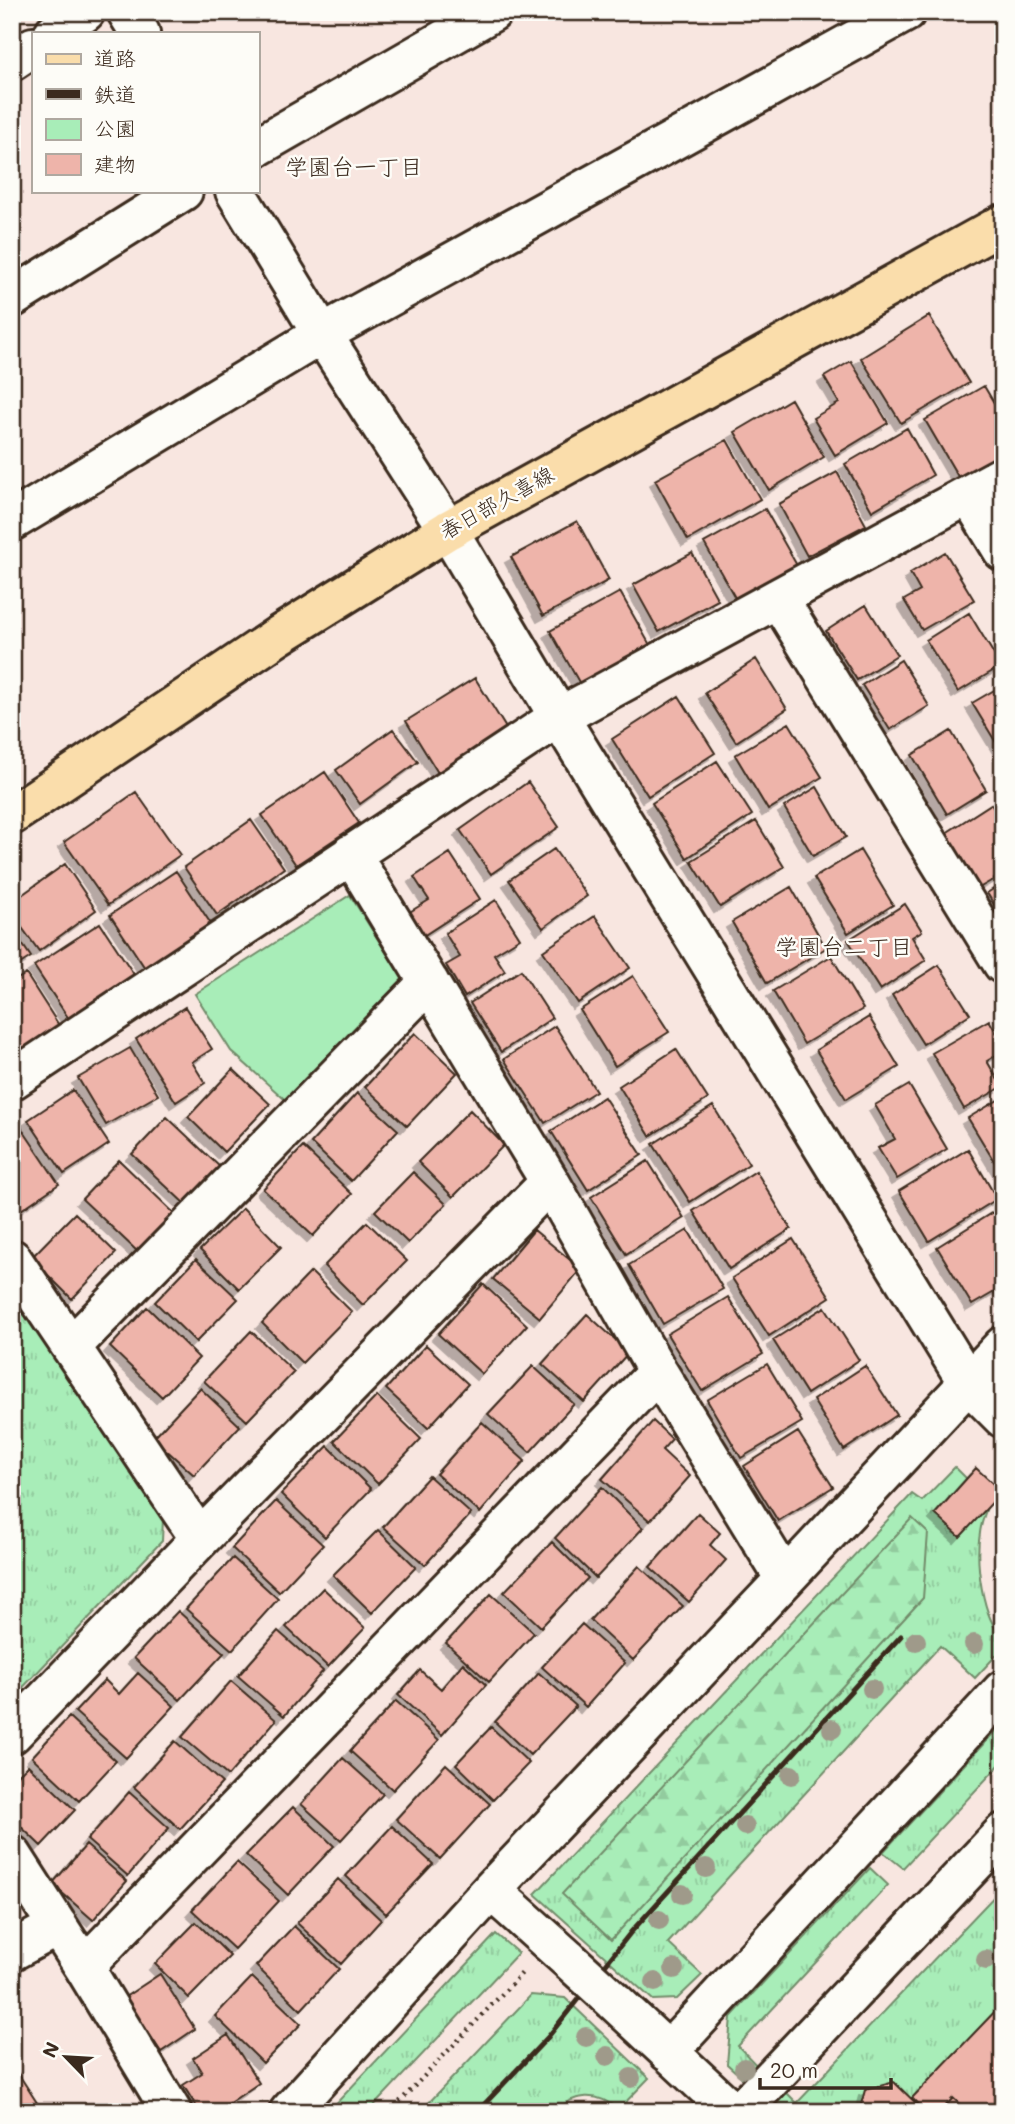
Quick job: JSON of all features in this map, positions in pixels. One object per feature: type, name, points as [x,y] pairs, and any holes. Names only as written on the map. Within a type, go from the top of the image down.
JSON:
[{"type":"main road","name":"春日部久喜線","points":[[12,815],[278,636],[448,530],[1003,224]]},
{"type":"street","points":[[55,32],[85,12]]},
{"type":"street","points":[[127,12],[138,32]]},
{"type":"street","points":[[259,145],[492,12]]},
{"type":"street","points":[[12,522],[322,334],[906,12]]},
{"type":"street","points":[[12,61],[32,48]]},
{"type":"street","points":[[12,298],[181,192]]},
{"type":"street","points":[[236,192],[322,334],[448,530],[559,717],[968,1383],[1003,1418]]},
{"type":"street","points":[[12,1080],[559,717],[1003,476]]},
{"type":"street","points":[[969,495],[1003,551]]},
{"type":"street","points":[[778,598],[1003,964]]},
{"type":"street","points":[[351,854],[550,1182],[658,1372],[785,1579]]},
{"type":"street","points":[[71,1347],[429,982]]},
{"type":"street","points":[[12,1734],[550,1182]]},
{"type":"street","points":[[12,1259],[200,1539]]},
{"type":"street","points":[[289,2112],[491,1890],[1003,1346]]},
{"type":"street","points":[[84,1967],[658,1372]]},
{"type":"street","points":[[668,2052],[1003,1690]]},
{"type":"street","points":[[740,2112],[1003,1833]]},
{"type":"street","points":[[12,1854],[172,2112]]},
{"type":"street","points":[[491,1890],[733,2112]]},
{"type":"street","points":[[12,1951],[58,1926]]},
{"type":"path","points":[[390,2112],[560,1953]]},
{"type":"green space","points":[[350,895],[406,984],[291,1105],[231,1051],[195,994]]},
{"type":"green space","points":[[12,1296],[163,1518],[162,1541],[12,1699]]},
{"type":"green space","points":[[955,1467],[989,1501],[980,1533],[980,1573],[985,1603],[996,1629],[1003,1638],[1003,1648],[975,1678],[940,1646],[668,1943],[702,1975],[677,1999],[653,2000],[535,1894],[912,1494],[922,1501]]},
{"type":"green space","points":[[912,1518],[928,1533],[923,1598],[611,1940],[562,1894]]},
{"type":"green space","points":[[1003,1723],[1003,1761],[903,1868],[883,1852]]},
{"type":"green space","points":[[870,1868],[888,1885],[738,2046],[761,2070],[749,2084],[727,2064],[731,2017]]},
{"type":"green space","points":[[1003,1887],[1003,2037],[932,2112],[777,2112],[766,2100],[780,2086],[797,2103]]},
{"type":"green space","points":[[496,1934],[518,1953],[368,2112],[328,2112]]},
{"type":"green space","points":[[531,1995],[565,1998],[649,2078],[618,2110],[603,2100],[586,2097],[569,2101],[554,2112],[420,2112]]},
{"type":"building","points":[[929,316],[969,383],[901,423],[861,358]]},
{"type":"building","points":[[851,361],[888,423],[835,455],[813,418],[839,403],[824,377]]},
{"type":"building","points":[[984,386],[1003,418],[1003,454],[960,480],[925,420]]},
{"type":"building","points":[[791,399],[824,457],[769,490],[735,432]]},
{"type":"building","points":[[907,428],[933,475],[872,511],[845,464]]},
{"type":"building","points":[[727,440],[760,499],[688,540],[655,480]]},
{"type":"building","points":[[837,472],[866,525],[807,556],[779,504]]},
{"type":"building","points":[[765,509],[799,569],[738,603],[704,543]]},
{"type":"building","points":[[577,521],[609,580],[543,616],[511,557]]},
{"type":"building","points":[[945,552],[974,600],[922,630],[904,600],[920,591],[910,573]]},
{"type":"building","points":[[692,553],[718,600],[659,632],[633,585]]},
{"type":"building","points":[[620,592],[650,645],[580,684],[550,631]]},
{"type":"building","points":[[866,605],[897,655],[857,680],[826,631]]},
{"type":"building","points":[[969,613],[1001,666],[958,692],[926,640]]},
{"type":"building","points":[[756,659],[787,709],[736,742],[705,693]]},
{"type":"building","points":[[901,660],[929,706],[890,730],[862,685]]},
{"type":"building","points":[[475,678],[509,733],[440,776],[406,721]]},
{"type":"building","points":[[1003,685],[1003,754],[972,703]]},
{"type":"building","points":[[679,696],[715,753],[648,796],[612,739]]},
{"type":"building","points":[[789,723],[822,777],[768,810],[735,755]]},
{"type":"building","points":[[393,729],[418,762],[360,804],[336,770]]},
{"type":"building","points":[[951,731],[986,790],[947,814],[912,755]]},
{"type":"building","points":[[717,761],[752,815],[687,858],[652,803]]},
{"type":"building","points":[[325,772],[359,823],[296,865],[262,815]]},
{"type":"building","points":[[528,782],[559,827],[491,874],[460,830]]},
{"type":"building","points":[[817,787],[846,837],[813,856],[784,807]]},
{"type":"building","points":[[136,792],[180,855],[108,905],[64,842]]},
{"type":"building","points":[[991,804],[1003,823],[1003,874],[979,888],[946,833]]},
{"type":"building","points":[[251,820],[284,868],[217,915],[184,867]]},
{"type":"building","points":[[756,821],[784,867],[720,907],[691,861]]},
{"type":"building","points":[[554,849],[587,896],[543,928],[509,880]]},
{"type":"building","points":[[860,850],[893,905],[848,933],[814,878]]},
{"type":"building","points":[[450,853],[480,899],[423,936],[408,913],[429,900],[414,877]]},
{"type":"building","points":[[65,864],[96,910],[39,951],[12,914],[12,902]]},
{"type":"building","points":[[176,871],[211,924],[145,968],[110,915]]},
{"type":"building","points":[[1003,883],[1003,919],[987,893]]},
{"type":"building","points":[[791,887],[826,948],[767,983],[732,922]]},
{"type":"building","points":[[496,900],[520,938],[494,954],[505,971],[465,997],[446,965],[460,957],[445,933]]},
{"type":"building","points":[[905,904],[922,931],[912,937],[926,960],[880,990],[848,940]]},
{"type":"building","points":[[595,916],[630,968],[578,1003],[543,951]]},
{"type":"building","points":[[100,923],[137,979],[71,1022],[34,966]]},
{"type":"building","points":[[12,929],[31,957],[12,969]]},
{"type":"building","points":[[831,956],[863,1009],[804,1044],[773,991]]},
{"type":"building","points":[[939,965],[970,1014],[923,1044],[892,995]]},
{"type":"building","points":[[521,970],[552,1018],[501,1052],[470,1003]]},
{"type":"building","points":[[26,974],[62,1030],[12,1062],[12,982]]},
{"type":"building","points":[[633,976],[669,1032],[615,1066],[580,1010]]},
{"type":"building","points":[[185,1007],[212,1049],[192,1062],[205,1083],[176,1102],[136,1039]]},
{"type":"building","points":[[869,1017],[899,1067],[846,1099],[816,1050]]},
{"type":"building","points":[[989,1020],[1003,1044],[1003,1051],[987,1061],[1002,1087],[964,1109],[932,1053]]},
{"type":"building","points":[[555,1026],[596,1091],[545,1123],[504,1059]]},
{"type":"building","points":[[415,1033],[457,1073],[407,1126],[365,1087]]},
{"type":"building","points":[[130,1048],[158,1095],[106,1125],[78,1078]]},
{"type":"building","points":[[676,1049],[708,1099],[650,1136],[619,1086]]},
{"type":"building","points":[[233,1069],[270,1104],[224,1152],[188,1117]]},
{"type":"building","points":[[909,1085],[947,1149],[897,1179],[878,1148],[895,1139],[875,1105]]},
{"type":"building","points":[[73,1090],[109,1144],[64,1174],[28,1120]]},
{"type":"building","points":[[357,1093],[398,1130],[351,1181],[311,1143]]},
{"type":"building","points":[[604,1097],[642,1155],[588,1190],[551,1131]]},
{"type":"building","points":[[1003,1097],[1003,1176],[968,1118]]},
{"type":"building","points":[[713,1106],[749,1164],[690,1202],[653,1144]]},
{"type":"building","points":[[470,1110],[504,1145],[453,1197],[418,1162]]},
{"type":"building","points":[[167,1117],[221,1168],[186,1205],[132,1154]]},
{"type":"building","points":[[18,1123],[59,1184],[12,1216],[12,1127]]},
{"type":"building","points":[[303,1147],[352,1194],[313,1236],[263,1189]]},
{"type":"building","points":[[968,1149],[997,1199],[929,1241],[899,1191]]},
{"type":"building","points":[[119,1160],[174,1213],[138,1252],[82,1199]]},
{"type":"building","points":[[648,1161],[684,1218],[626,1254],[591,1197]]},
{"type":"building","points":[[756,1171],[791,1229],[729,1269],[693,1211]]},
{"type":"building","points":[[413,1172],[446,1204],[408,1243],[375,1211]]},
{"type":"building","points":[[243,1208],[281,1247],[239,1289],[200,1250]]},
{"type":"building","points":[[993,1212],[1003,1229],[1003,1287],[972,1305],[937,1247]]},
{"type":"building","points":[[75,1213],[116,1253],[72,1299],[31,1258]]},
{"type":"building","points":[[367,1222],[407,1261],[363,1305],[324,1266]]},
{"type":"building","points":[[534,1230],[581,1269],[540,1318],[493,1279]]},
{"type":"building","points":[[688,1230],[723,1289],[663,1324],[629,1265]]},
{"type":"building","points":[[793,1239],[830,1297],[769,1336],[732,1278]]},
{"type":"building","points":[[196,1259],[238,1299],[196,1342],[155,1302]]},
{"type":"building","points":[[311,1272],[352,1312],[302,1363],[262,1323]]},
{"type":"building","points":[[483,1284],[527,1325],[482,1374],[438,1334]]},
{"type":"building","points":[[728,1297],[763,1354],[702,1391],[667,1334]]},
{"type":"building","points":[[147,1307],[199,1358],[162,1397],[110,1347]]},
{"type":"building","points":[[825,1307],[859,1360],[807,1394],[773,1340]]},
{"type":"building","points":[[587,1314],[629,1352],[584,1402],[542,1364]]},
{"type":"building","points":[[251,1331],[294,1372],[247,1421],[204,1381]]},
{"type":"building","points":[[426,1345],[468,1384],[428,1428],[386,1389]]},
{"type":"building","points":[[767,1364],[802,1422],[741,1458],[707,1400]]},
{"type":"building","points":[[533,1366],[574,1404],[530,1452],[488,1414]]},
{"type":"building","points":[[865,1366],[897,1415],[844,1450],[813,1400]]},
{"type":"building","points":[[200,1388],[240,1426],[194,1475],[153,1438]]},
{"type":"building","points":[[377,1396],[421,1439],[378,1484],[334,1441]]},
{"type":"building","points":[[653,1421],[672,1439],[662,1450],[690,1476],[650,1521],[602,1479]]},
{"type":"building","points":[[482,1422],[525,1461],[480,1513],[436,1474]]},
{"type":"building","points":[[798,1432],[833,1487],[778,1521],[744,1466]]},
{"type":"building","points":[[328,1446],[371,1489],[325,1537],[281,1494]]},
{"type":"building","points":[[976,1468],[1002,1492],[960,1537],[935,1514]]},
{"type":"building","points":[[429,1476],[471,1514],[425,1565],[383,1527]]},
{"type":"building","points":[[602,1487],[643,1528],[596,1578],[555,1538]]},
{"type":"building","points":[[276,1501],[323,1545],[279,1592],[232,1548]]},
{"type":"building","points":[[698,1513],[720,1533],[710,1545],[726,1560],[689,1602],[650,1567]]},
{"type":"building","points":[[378,1530],[416,1567],[372,1613],[333,1575]]},
{"type":"building","points":[[552,1542],[588,1578],[541,1627],[504,1592]]},
{"type":"building","points":[[233,1558],[278,1599],[232,1650],[186,1609]]},
{"type":"building","points":[[639,1566],[683,1606],[633,1660],[590,1620]]},
{"type":"building","points":[[323,1588],[365,1628],[328,1667],[286,1627]]},
{"type":"building","points":[[491,1594],[534,1633],[489,1682],[446,1643]]},
{"type":"building","points":[[178,1611],[224,1653],[180,1700],[134,1658]]},
{"type":"building","points":[[582,1624],[625,1663],[586,1707],[542,1667]]},
{"type":"building","points":[[278,1631],[323,1671],[284,1716],[238,1676]]},
{"type":"building","points":[[463,1663],[486,1685],[442,1735],[398,1695],[420,1670],[441,1689]]},
{"type":"building","points":[[138,1673],[174,1706],[126,1758],[75,1712],[105,1680],[119,1694]]},
{"type":"building","points":[[539,1673],[576,1706],[530,1755],[495,1722]]},
{"type":"building","points":[[231,1681],[276,1720],[228,1776],[182,1737]]},
{"type":"building","points":[[396,1701],[439,1740],[393,1790],[350,1751]]},
{"type":"building","points":[[69,1717],[116,1761],[79,1801],[32,1757]]},
{"type":"building","points":[[491,1727],[529,1763],[493,1800],[456,1764]]},
{"type":"building","points":[[175,1741],[222,1783],[180,1829],[134,1787]]},
{"type":"building","points":[[343,1758],[383,1794],[341,1840],[301,1804]]},
{"type":"building","points":[[446,1764],[490,1804],[440,1859],[396,1819]]},
{"type":"building","points":[[28,1765],[75,1810],[41,1846],[12,1818],[12,1781]]},
{"type":"building","points":[[129,1792],[169,1828],[128,1876],[87,1840]]},
{"type":"building","points":[[293,1807],[334,1846],[288,1895],[246,1855]]},
{"type":"building","points":[[392,1826],[433,1864],[386,1914],[346,1876]]},
{"type":"building","points":[[86,1845],[127,1881],[93,1920],[52,1884]]},
{"type":"building","points":[[237,1862],[279,1901],[234,1949],[192,1910]]},
{"type":"building","points":[[338,1879],[381,1920],[341,1964],[297,1923]]},
{"type":"building","points":[[196,1922],[230,1956],[189,1998],[155,1964]]},
{"type":"building","points":[[294,1926],[339,1969],[301,2010],[256,1966]]},
{"type":"building","points":[[160,1974],[195,2029],[161,2052],[125,1997]]},
{"type":"building","points":[[252,1977],[301,2024],[263,2063],[215,2016]]},
{"type":"building","points":[[1003,2003],[1003,2112],[968,2112],[953,2098],[940,2112],[925,2112],[912,2098]]},
{"type":"building","points":[[228,2035],[259,2083],[216,2112],[200,2112],[183,2085],[202,2073],[193,2058]]},
{"type":"building","points":[[12,2064],[43,2112],[12,2112]]},
{"type":"building","points":[[894,2082],[925,2112],[859,2112],[865,2090]]},
{"type":"building","points":[[953,2098],[968,2112],[940,2112]]},
{"type":"railway","points":[[477,2112],[548,2037],[631,1932],[901,1636]]},
{"type":"district","name":"学園台一丁目","points":[[354,167]]},
{"type":"district","name":"学園台二丁目","points":[[844,947]]}]
